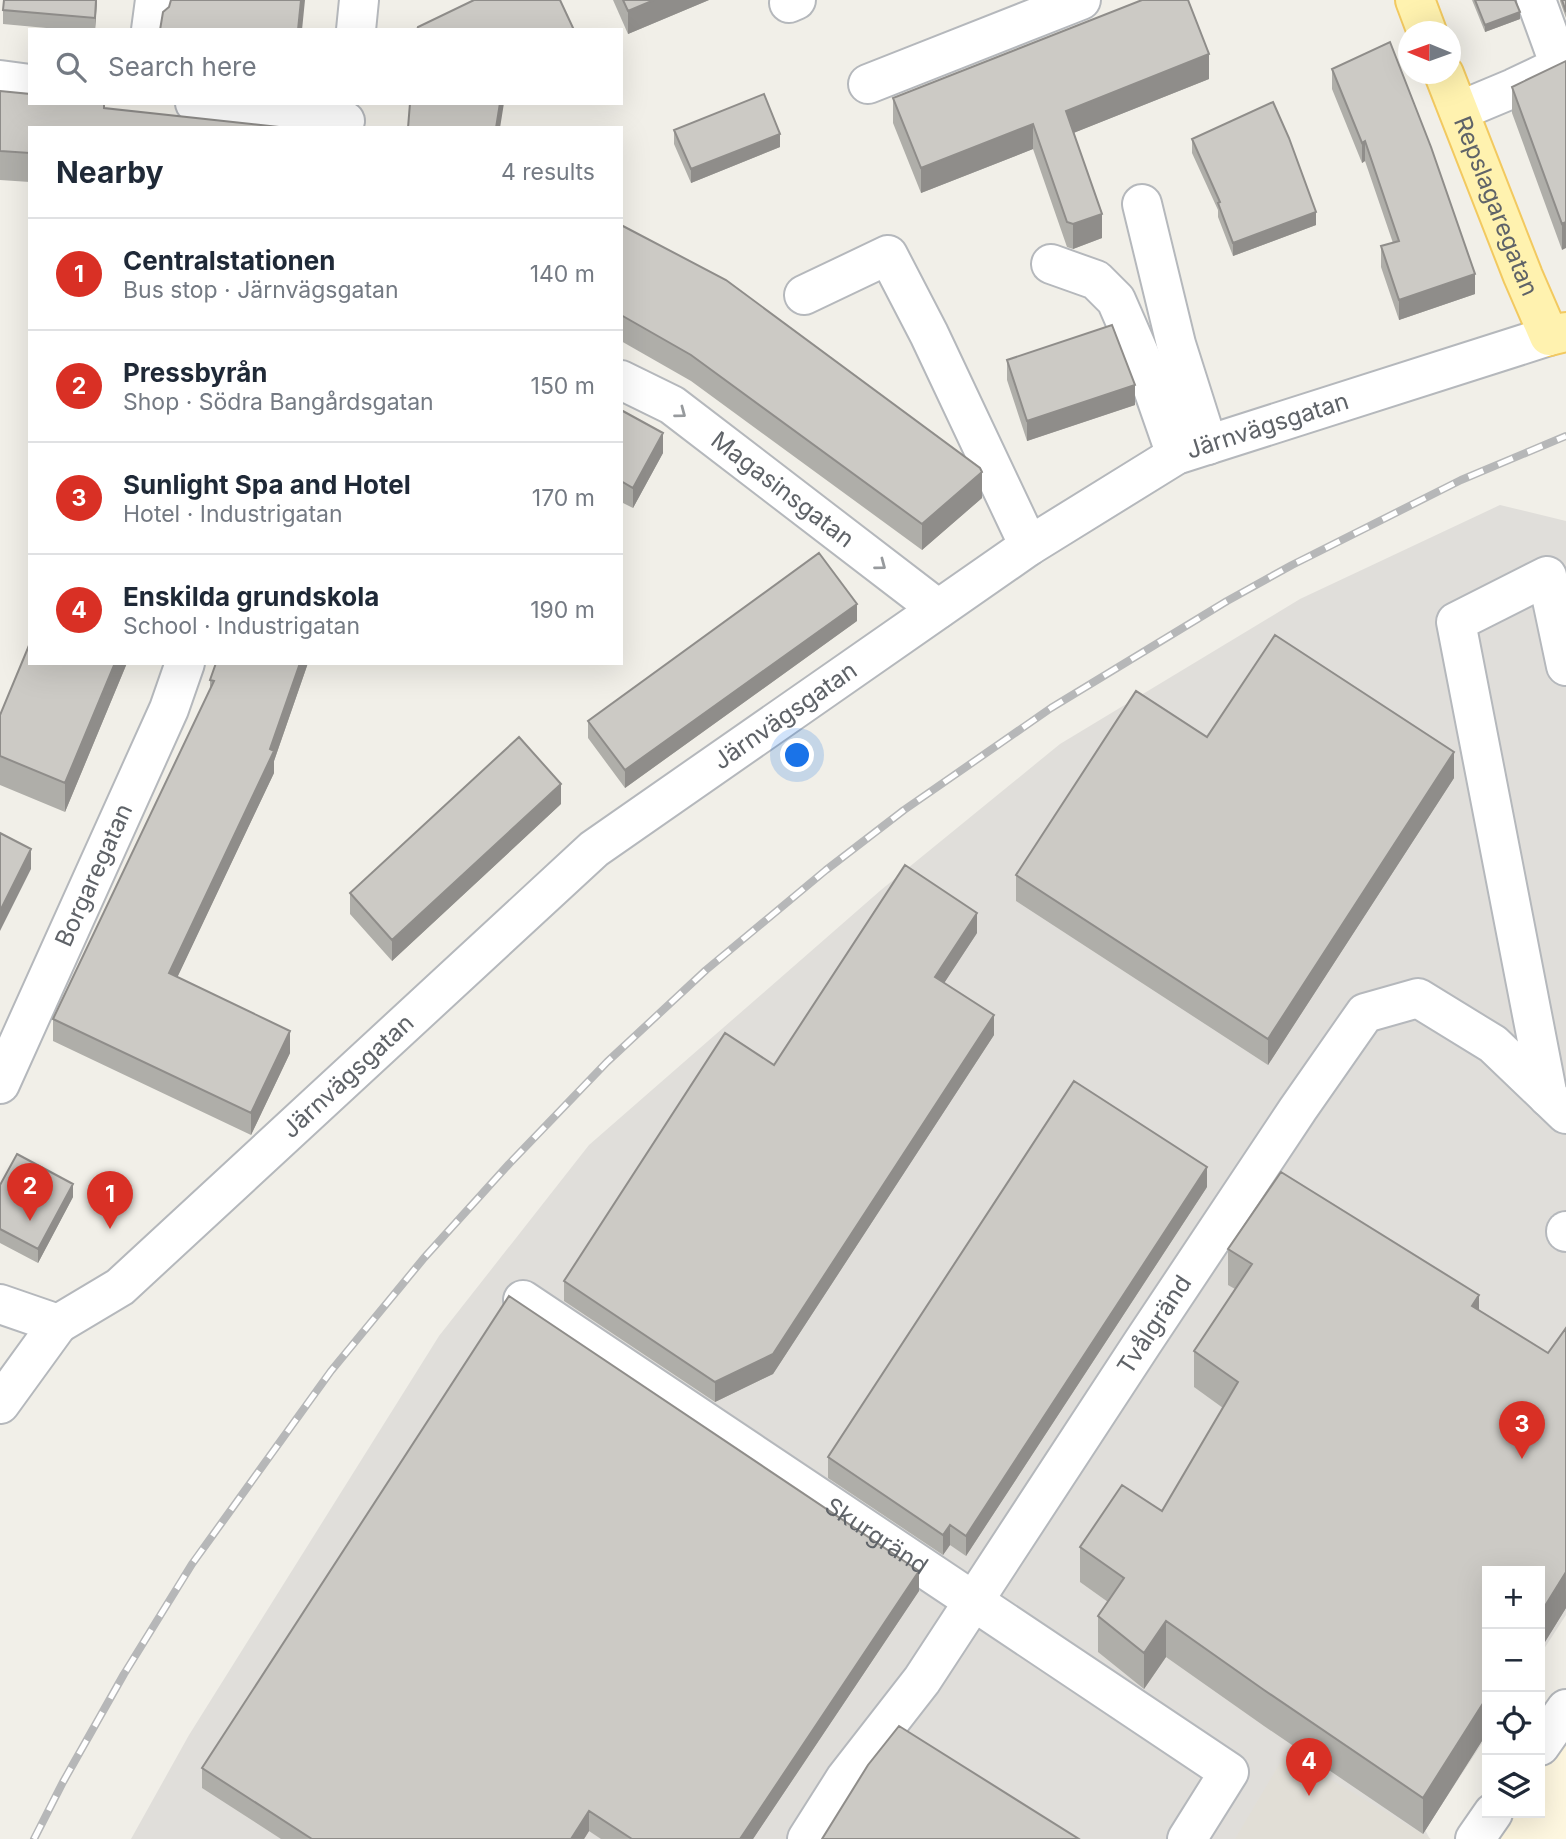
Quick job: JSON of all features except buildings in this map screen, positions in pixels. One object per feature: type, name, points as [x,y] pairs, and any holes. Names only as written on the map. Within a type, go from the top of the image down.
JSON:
[{"type":"main road","points":[[1415,0],[1423,21]]},
{"type":"main road","name":"Repslagaregatan","points":[[1448,84],[1523,276],[1557,334]]},
{"type":"street","points":[[151,28],[155,0]]},
{"type":"street","points":[[867,84],[1081,0]]},
{"type":"street","points":[[1459,111],[1563,66],[1536,0]]},
{"type":"street","points":[[0,80],[28,84]]},
{"type":"street","points":[[216,105],[345,117]]},
{"type":"street","points":[[1142,204],[1176,344],[1192,450]]},
{"type":"street","points":[[804,295],[888,255],[929,334],[1029,547]]},
{"type":"street","points":[[1051,264],[1096,280],[1116,300],[1146,369],[1192,450]]},
{"type":"street","name":"Järnvägsgatan","points":[[58,1324],[120,1287],[594,849],[1029,547],[1192,450],[1557,334]]},
{"type":"street","name":"Magasinsgatan","points":[[623,381],[672,405],[938,608]]},
{"type":"street","points":[[1557,1105],[1456,622],[1547,576],[1566,666]]},
{"type":"street","name":"Borgaregatan","points":[[0,1084],[169,709],[184,665]]},
{"type":"street","name":"Tvålgränd","points":[[807,1839],[845,1779],[922,1680],[1209,1243],[1365,1013],[1418,998],[1493,1044],[1557,1105]]},
{"type":"street","name":"Skurgränd","points":[[523,1300],[1229,1772],[1187,1839]]},
{"type":"street","points":[[0,1304],[58,1324],[0,1404]]},
{"type":"street","points":[[1545,1739],[1566,1709]]},
{"type":"street","points":[[1475,1839],[1490,1818]]},
{"type":"shaded area","points":[[1500,505],[1566,521],[1566,1615],[1545,1647],[1545,1566],[1482,1566],[1482,1744],[1425,1830],[1430,1839],[131,1839],[189,1735],[439,1336],[589,1145],[881,890],[1060,744],[1300,599]]},
{"type":"shaded area","points":[[1566,1733],[1566,1839],[1495,1839],[1509,1818],[1545,1818],[1545,1764]]},
{"type":"shaded area","points":[[1286,1753],[1431,1839],[1235,1839]]},
{"type":"railway","points":[[34,1839],[124,1674],[192,1564],[331,1371],[424,1258],[509,1164],[607,1062],[706,970],[826,870],[904,810],[1051,708],[1227,601],[1292,565],[1461,480],[1566,436]]},
{"type":"place","name":"Pressbyrån","points":[[30,1221]]},
{"type":"place","name":"Centralstationen","points":[[110,1229]]},
{"type":"place","name":"Sunlight Spa and Hotel","points":[[1522,1459]]},
{"type":"place","name":"Enskilda grundskola","points":[[1309,1796]]}]
